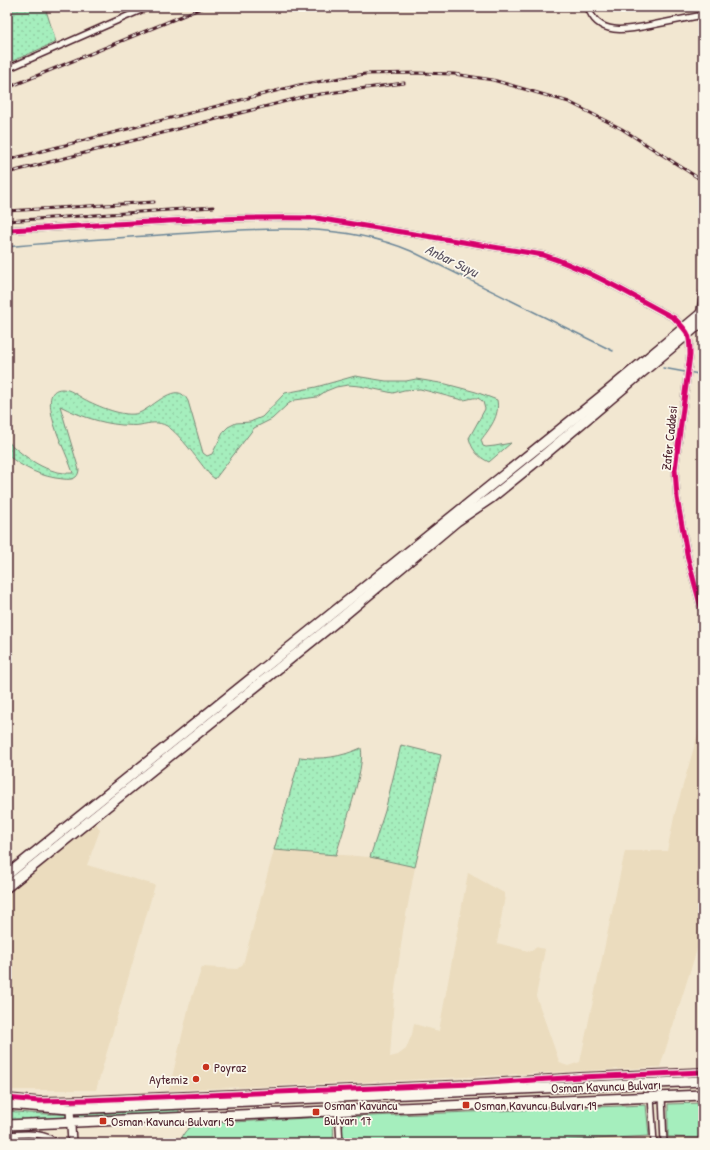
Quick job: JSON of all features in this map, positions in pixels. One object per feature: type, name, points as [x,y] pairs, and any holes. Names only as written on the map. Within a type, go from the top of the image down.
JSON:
[{"type":"highway","points":[[7,887],[342,618],[457,521],[503,488],[702,316]]},
{"type":"highway","points":[[7,874],[596,401],[633,375]]},
{"type":"highway","name":"Osman Kavuncu Bulvarı","points":[[7,1104],[70,1109],[110,1103],[501,1086],[703,1081]]},
{"type":"highway","name":"Osman Kavuncu Bulvarı","points":[[7,1125],[703,1095]]},
{"type":"street","points":[[7,69],[148,7]]},
{"type":"street","points":[[588,7],[598,24],[611,29],[625,30],[703,16]]},
{"type":"street","points":[[7,230],[286,217],[332,220],[543,255],[562,261],[674,318],[686,331]]},
{"type":"street","points":[[702,316],[703,293]]},
{"type":"street","name":"Zafer Caddesi","points":[[686,331],[690,339],[689,367],[675,469],[676,487],[688,559],[703,615]]},
{"type":"street","points":[[501,1086],[588,1076],[703,1072]]},
{"type":"street","points":[[662,1096],[664,1143]]},
{"type":"street","points":[[651,1097],[654,1143]]},
{"type":"street","points":[[7,1098],[40,1101],[110,1103]]},
{"type":"street","points":[[70,1109],[72,1143]]},
{"type":"street","points":[[338,1111],[340,1143]]},
{"type":"street","points":[[7,1135],[40,1135],[49,1137],[57,1143]]},
{"type":"shaded area","points":[[699,730],[703,731],[703,930],[660,1067],[388,1081],[169,1090],[189,1006],[202,967],[237,969],[243,964],[274,850],[370,857],[415,867],[403,931],[394,997],[390,1057],[398,1055],[406,1049],[414,1024],[439,1031],[468,873],[504,893],[505,896],[497,943],[528,951],[532,951],[535,947],[545,949],[536,996],[559,1061],[568,1066],[580,1062],[625,851],[667,851],[675,813]]},
{"type":"shaded area","points":[[94,820],[100,830],[87,865],[155,885],[96,1090],[7,1090],[7,890]]},
{"type":"shaded area","points":[[649,1136],[703,1138],[703,1143],[523,1143]]},
{"type":"green space","points":[[7,7],[45,7],[56,42],[8,63]]},
{"type":"green space","points":[[355,376],[386,381],[406,381],[416,379],[446,384],[476,392],[497,400],[498,406],[496,417],[481,440],[483,446],[486,447],[511,443],[489,462],[476,453],[469,438],[485,409],[483,402],[478,398],[462,400],[420,389],[404,390],[393,393],[348,385],[336,387],[317,397],[295,400],[288,404],[272,419],[254,428],[215,479],[210,475],[178,435],[164,424],[151,423],[122,425],[106,423],[83,416],[60,406],[79,470],[76,477],[72,479],[63,479],[40,474],[26,468],[7,455],[7,441],[29,459],[45,468],[63,473],[73,473],[52,416],[51,399],[54,392],[57,390],[68,390],[96,405],[126,414],[139,413],[165,396],[178,393],[183,395],[188,401],[203,453],[207,456],[212,454],[224,431],[228,427],[236,423],[250,422],[262,417],[285,393],[316,387]]},
{"type":"green space","points":[[401,745],[441,755],[415,867],[370,857],[385,811]]},
{"type":"green space","points":[[361,748],[362,757],[357,784],[336,855],[274,850],[300,757],[331,757],[346,754]]},
{"type":"green space","points":[[703,1103],[703,1138],[668,1137],[668,1104]]},
{"type":"green space","points":[[646,1105],[649,1136],[523,1143],[344,1143],[342,1136],[346,1117]]},
{"type":"green space","points":[[179,1109],[179,1113],[7,1121],[7,1111],[71,1114]]},
{"type":"green space","points":[[326,1117],[333,1125],[333,1143],[181,1143],[186,1130],[191,1126],[198,1124]]},
{"type":"waterway","name":"Anbar Suyu","points":[[7,247],[111,238],[234,230],[294,229],[354,235],[383,241],[411,251],[613,351]]},
{"type":"waterway","points":[[663,368],[685,372]]},
{"type":"waterway","points":[[689,372],[703,375]]},
{"type":"railway","points":[[7,88],[204,7]]},
{"type":"railway","points":[[7,160],[299,85],[365,74],[454,74],[493,80],[569,102],[622,129],[703,181]]},
{"type":"railway","points":[[7,173],[306,96],[404,83]]},
{"type":"railway","points":[[7,211],[154,202]]},
{"type":"railway","points":[[7,221],[213,207]]},
{"type":"cycle path","points":[[7,230],[239,218],[316,218],[543,255],[593,275],[674,318],[686,330],[690,348],[675,469],[677,498],[688,559],[703,615]]},
{"type":"cycle path","points":[[7,1098],[39,1101],[88,1100],[471,1084],[580,1077],[703,1072]]},
{"type":"place","name":"Poyraz","points":[[206,1067]]},
{"type":"place","name":"Aytemiz","points":[[196,1079]]},
{"type":"place","name":"Osman Kavuncu Bulvarı 19","points":[[466,1105]]},
{"type":"place","name":"Osman Kavuncu Bulvarı 17","points":[[316,1112]]},
{"type":"place","name":"Osman Kavuncu Bulvarı 15","points":[[103,1121]]}]
